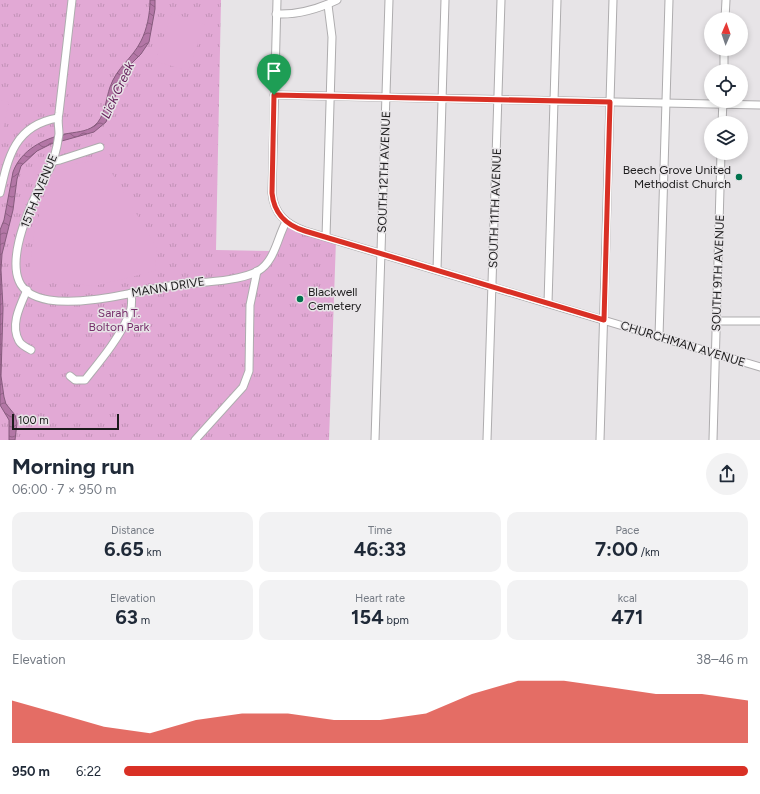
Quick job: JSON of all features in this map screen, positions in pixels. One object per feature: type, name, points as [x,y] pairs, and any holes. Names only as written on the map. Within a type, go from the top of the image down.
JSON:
[{"type":"street","name":"15TH AVENUE","points":[[25,289],[19,281],[17,271],[18,251],[22,232],[36,194],[54,161],[59,134],[58,118],[72,0]]},
{"type":"street","points":[[276,14],[302,12],[336,0]]},
{"type":"street","name":"SOUTH 12TH AVENUE","points":[[375,440],[389,0]]},
{"type":"street","points":[[437,270],[445,0]]},
{"type":"street","name":"SOUTH 11TH AVENUE","points":[[487,440],[501,0]]},
{"type":"street","points":[[548,303],[557,0]]},
{"type":"street","points":[[600,440],[613,0]]},
{"type":"street","points":[[659,337],[669,0]]},
{"type":"street","points":[[725,12],[726,0]]},
{"type":"street","points":[[277,2],[272,193],[275,208],[286,222]]},
{"type":"street","points":[[326,237],[332,37],[328,4]]},
{"type":"street","points":[[274,95],[704,103]]},
{"type":"street","points":[[748,104],[760,105]]},
{"type":"street","points":[[0,193],[9,156],[23,135],[40,122],[58,118]]},
{"type":"street","points":[[54,161],[100,147]]},
{"type":"street","name":"SOUTH 9TH AVENUE","points":[[713,440],[721,160]]},
{"type":"street","name":"CHURCHMAN AVENUE","points":[[286,222],[296,228],[760,367]]},
{"type":"street","name":"MANN DRIVE","points":[[25,289],[32,295],[40,298],[63,301],[88,300],[176,285],[236,278],[248,275],[265,266],[270,259],[286,222]]},
{"type":"street","points":[[195,440],[243,387],[249,371],[250,305],[258,271]]},
{"type":"street","points":[[25,289],[17,313],[16,332],[19,342],[31,350]]},
{"type":"street","points":[[70,376],[75,380],[85,380],[96,366],[129,316],[132,299],[131,293]]},
{"type":"street","points":[[716,321],[760,321]]},
{"type":"green space","name":"Sarah T. Bolton Park","points":[[0,0],[221,0],[216,250],[274,251],[286,222],[336,240],[329,440],[0,440]]},
{"type":"green space","points":[[172,13],[205,24],[188,71],[155,61]]},
{"type":"green space","points":[[0,100],[9,102],[3,131],[0,131]]},
{"type":"green space","points":[[104,160],[157,248],[155,271],[94,286],[32,280],[29,273],[35,228],[52,177],[69,164]]},
{"type":"water","name":"Lick Creek","points":[[150,0],[155,0],[155,9],[149,42],[141,54],[131,64],[121,80],[106,122],[94,132],[51,144],[37,151],[21,166],[17,179],[13,210],[2,254],[1,270],[3,308],[1,376],[6,404],[15,415],[17,423],[15,440],[9,440],[9,420],[0,405],[0,230],[4,220],[13,172],[21,157],[41,142],[57,136],[88,130],[98,122],[105,108],[113,80],[137,47],[145,32],[148,21]]},
{"type":"place","name":"Beech Grove United Methodist Church","points":[[739,177]]},
{"type":"place","name":"Blackwell Cemetery","points":[[300,299]]},
{"type":"route","points":[[274,95],[610,102],[604,320],[305,231],[288,224],[277,212],[272,198],[274,95]]}]
